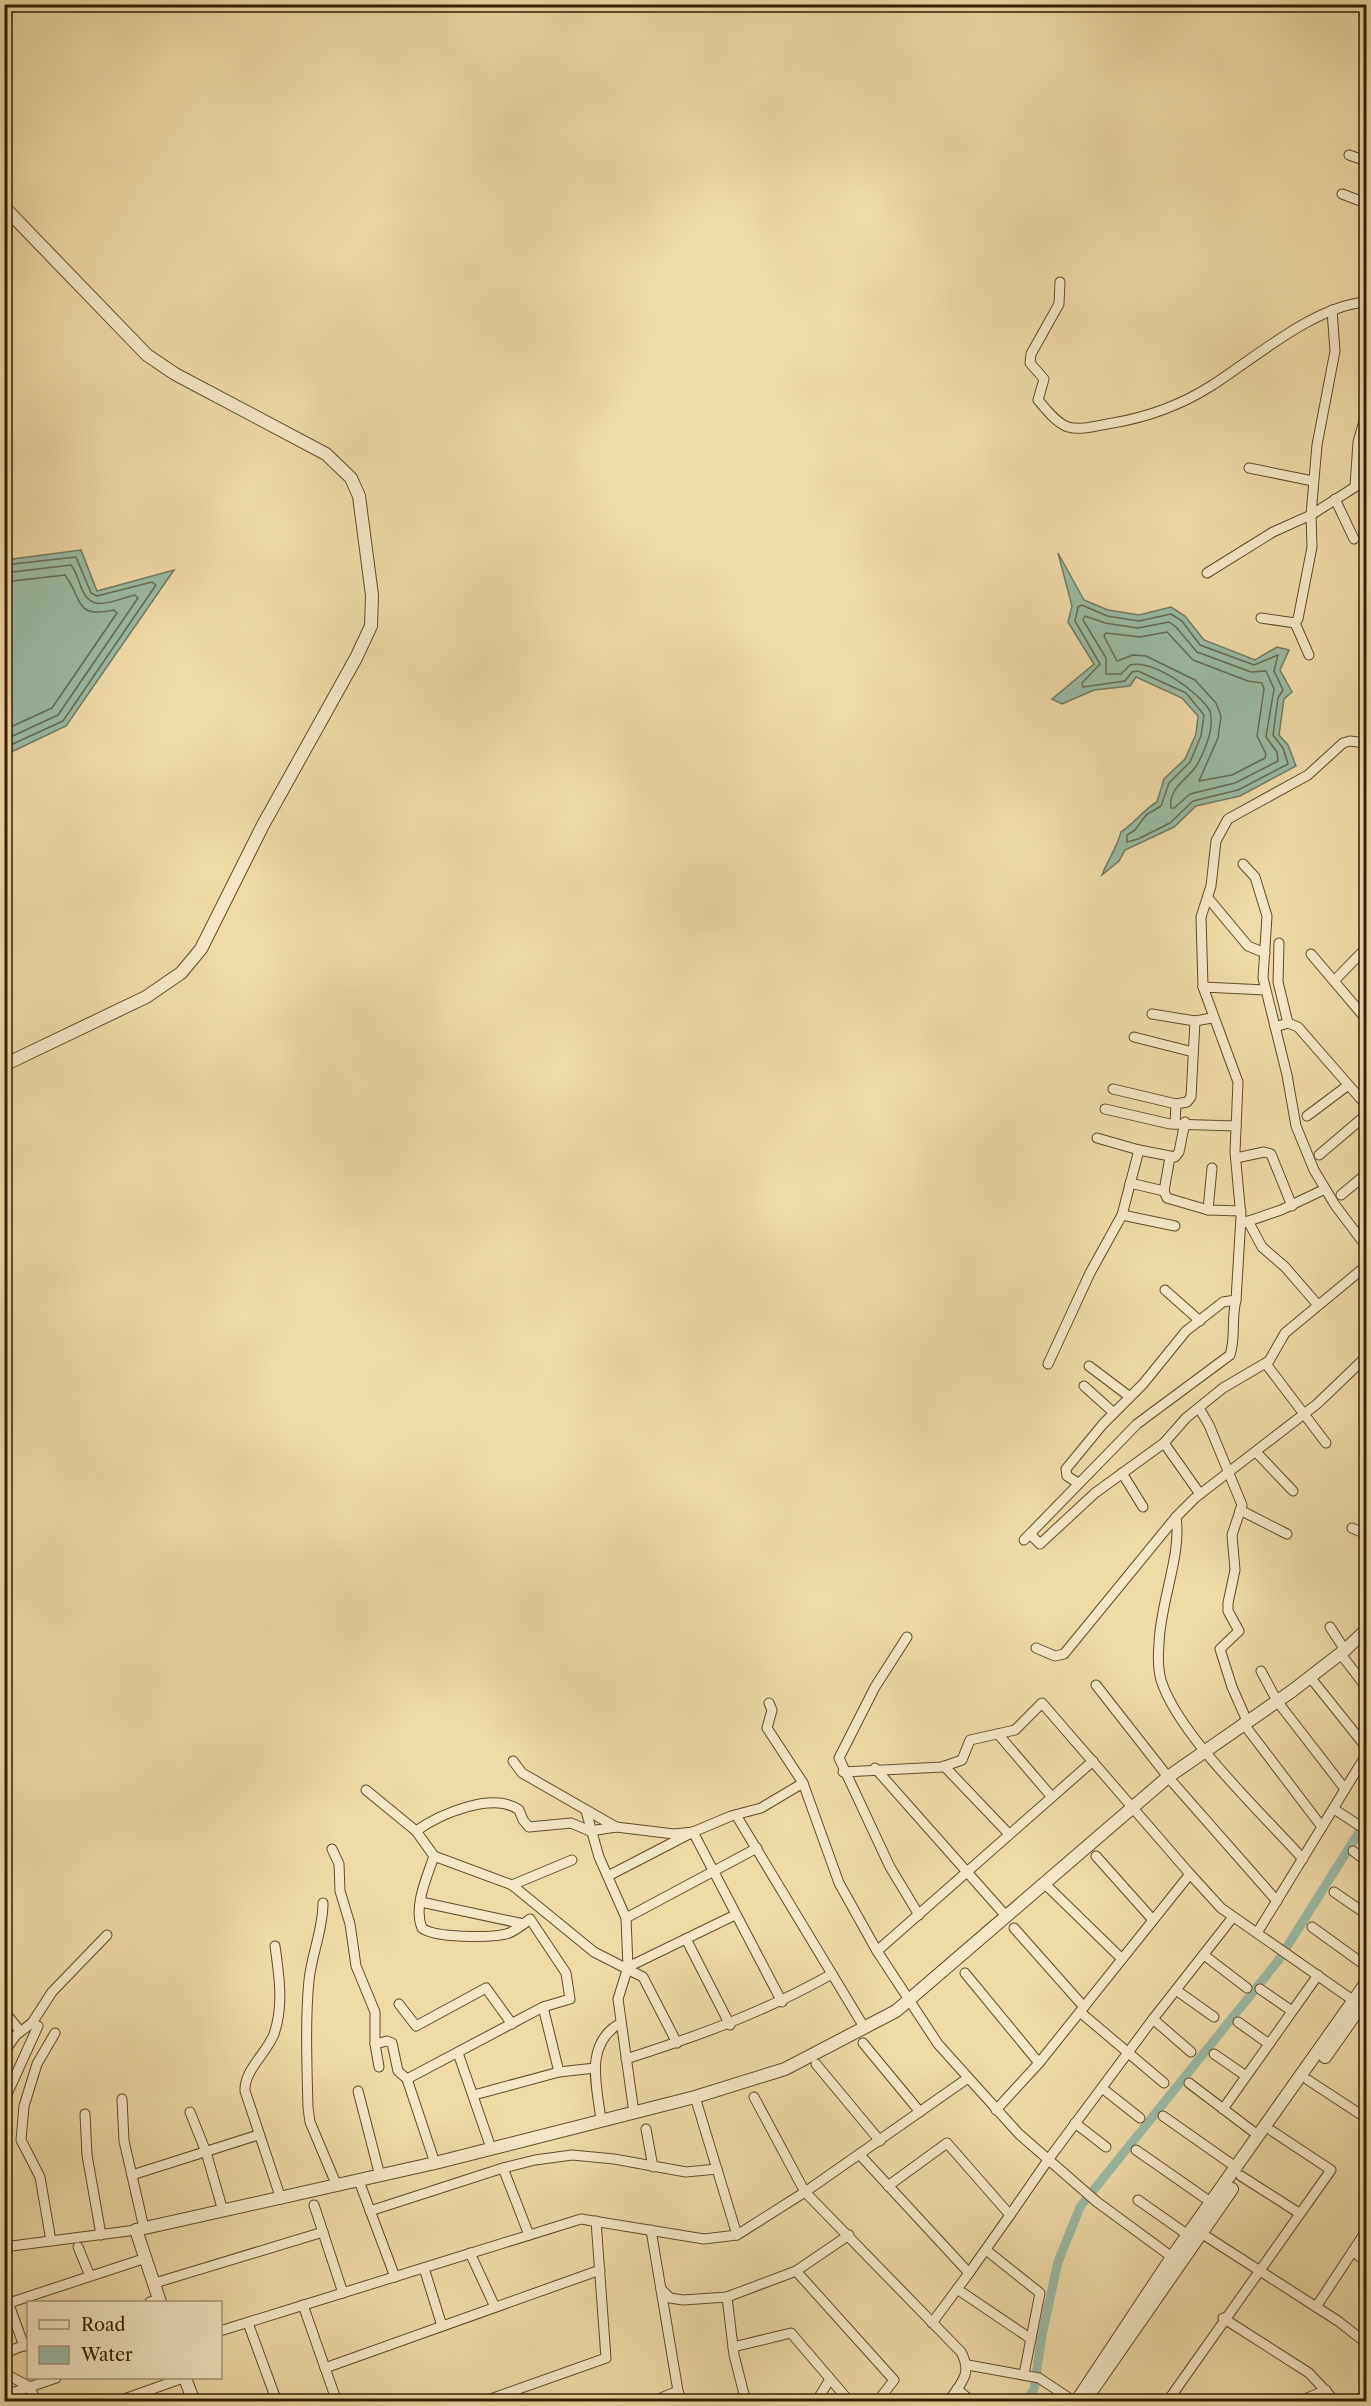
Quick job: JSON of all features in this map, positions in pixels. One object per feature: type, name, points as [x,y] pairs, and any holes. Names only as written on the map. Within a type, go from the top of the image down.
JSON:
[{"type":"street","points":[[1349,155],[1366,161]]},
{"type":"street","points":[[1342,194],[1366,202]]},
{"type":"street","points":[[4,207],[147,355],[175,374],[326,454],[340,465],[351,478],[360,496],[373,610],[371,626],[356,658],[279,794],[194,960],[167,984],[146,997],[4,1065]]},
{"type":"street","points":[[1060,282],[1059,304],[1030,358],[1032,367],[1044,379],[1038,400],[1058,422],[1068,427],[1081,429],[1137,419],[1169,408],[1209,387],[1302,326],[1332,310],[1366,302]]},
{"type":"street","points":[[1309,655],[1295,623],[1312,547],[1312,481],[1335,351],[1332,310]]},
{"type":"street","points":[[1355,486],[1358,442],[1366,414]]},
{"type":"street","points":[[1249,468],[1312,481]]},
{"type":"street","points":[[1207,573],[1273,532],[1311,515],[1366,480]]},
{"type":"street","points":[[1335,499],[1354,539]]},
{"type":"street","points":[[1261,618],[1295,623]]},
{"type":"street","points":[[1366,743],[1350,741],[1342,743],[1308,775],[1228,819],[1216,842],[1208,898],[1201,926],[1203,987],[1212,1018],[1224,1042],[1238,1082],[1236,1158],[1244,1222],[1233,1311],[1234,1337],[1230,1355],[1137,1424],[1027,1537],[1040,1544],[1061,1522],[1164,1443],[1223,1388],[1266,1364],[1285,1333],[1366,1266]]},
{"type":"street","points":[[1243,864],[1255,877],[1267,916],[1263,978],[1296,1126],[1314,1170],[1366,1246]]},
{"type":"street","points":[[1208,898],[1248,946],[1265,953]]},
{"type":"street","points":[[1279,943],[1278,982],[1288,1023]]},
{"type":"street","points":[[1334,981],[1366,948]]},
{"type":"street","points":[[1311,954],[1366,1019]]},
{"type":"street","points":[[1203,987],[1265,990]]},
{"type":"street","points":[[1152,1014],[1195,1021],[1212,1018]]},
{"type":"street","points":[[1113,1089],[1176,1104],[1187,1102],[1191,1097],[1195,1021]]},
{"type":"street","points":[[1275,1028],[1288,1023],[1298,1027],[1347,1086],[1366,1105]]},
{"type":"street","points":[[1134,1037],[1193,1052]]},
{"type":"street","points":[[1307,1116],[1347,1086]]},
{"type":"street","points":[[1174,1124],[1176,1104]]},
{"type":"street","points":[[1105,1109],[1174,1124],[1185,1122],[1236,1126]]},
{"type":"street","points":[[1319,1155],[1366,1115]]},
{"type":"street","points":[[1164,1191],[1170,1158],[1179,1152],[1185,1122]]},
{"type":"street","points":[[1097,1138],[1170,1158]]},
{"type":"street","points":[[1048,1364],[1090,1273],[1122,1215],[1139,1150]]},
{"type":"street","points":[[1236,1158],[1264,1152],[1271,1154],[1292,1206]]},
{"type":"street","points":[[1208,1210],[1212,1168]]},
{"type":"street","points":[[1341,1195],[1366,1174]]},
{"type":"street","points":[[1130,1184],[1164,1191],[1171,1200],[1208,1210],[1241,1210]]},
{"type":"street","points":[[1244,1222],[1292,1206],[1326,1189]]},
{"type":"street","points":[[1122,1215],[1175,1226]]},
{"type":"street","points":[[1244,1222],[1262,1247],[1285,1267],[1318,1305]]},
{"type":"street","points":[[1165,1290],[1200,1321]]},
{"type":"street","points":[[1078,1483],[1066,1476],[1066,1469],[1114,1413],[1186,1331],[1223,1302],[1236,1300]]},
{"type":"street","points":[[1036,1648],[1055,1656],[1064,1654],[1176,1517],[1229,1471],[1306,1414],[1366,1357]]},
{"type":"street","points":[[1266,1364],[1326,1443]]},
{"type":"street","points":[[1089,1366],[1130,1397]]},
{"type":"street","points":[[1084,1386],[1114,1413]]},
{"type":"street","points":[[1199,1408],[1240,1498],[1240,1510],[1232,1535],[1235,1570],[1228,1603],[1228,1611],[1239,1631],[1220,1649],[1245,1722],[1322,1827]]},
{"type":"street","points":[[1164,1443],[1200,1494]]},
{"type":"street","points":[[1256,1452],[1293,1491]]},
{"type":"street","points":[[1122,1473],[1143,1507]]},
{"type":"street","points":[[1240,1510],[1287,1534]]},
{"type":"street","points":[[1176,1517],[1176,1549],[1160,1615],[1161,1679],[1170,1700],[1205,1750],[1303,1859]]},
{"type":"street","points":[[1353,1528],[1366,1534]]},
{"type":"street","points":[[1330,1628],[1366,1687]]},
{"type":"street","points":[[4,2247],[138,2232],[337,2186],[361,2187],[380,2176],[601,2120],[697,2104],[785,2069],[896,2011],[913,2005],[1006,1916],[1168,1777],[1310,1677],[1343,1652],[1366,1630]]},
{"type":"street","points":[[907,1637],[875,1687],[844,1744],[839,1758],[843,1772],[890,1867],[919,1915]]},
{"type":"street","points":[[1261,1671],[1277,1701],[1346,1790]]},
{"type":"street","points":[[1310,1677],[1366,1747]]},
{"type":"street","points":[[1096,1685],[1168,1777],[1277,1901]]},
{"type":"street","points":[[769,1702],[772,1710],[767,1728],[803,1783],[839,1883],[877,1951],[938,2044],[996,2110],[1048,2160],[1097,2202],[1176,2260]]},
{"type":"street","points":[[843,1772],[875,1768],[944,1766],[962,1760],[970,1740],[1015,1730],[1042,1703],[1221,1908],[1317,1975],[1360,2000]]},
{"type":"street","points":[[998,1734],[1051,1796]]},
{"type":"street","points":[[1257,1933],[1366,1755]]},
{"type":"street","points":[[513,1761],[522,1773],[616,1827]]},
{"type":"street","points":[[877,1951],[966,1874],[1008,1833],[1093,1761]]},
{"type":"street","points":[[944,1766],[1008,1833]]},
{"type":"street","points":[[875,1768],[966,1874],[1006,1916]]},
{"type":"street","points":[[608,1876],[693,1833],[736,1815],[761,1808],[803,1783]]},
{"type":"street","points":[[366,1790],[416,1831],[434,1856],[512,1885],[594,1953],[628,1967],[643,1977],[677,2043]]},
{"type":"street","points":[[416,1831],[459,1809],[502,1802],[519,1810],[529,1827],[571,1823],[590,1831],[616,1827],[674,1834],[693,1833]]},
{"type":"street","points":[[1334,1809],[1366,1830]]},
{"type":"street","points":[[586,1811],[590,1831],[626,1918],[628,1967],[618,1999],[634,2113]]},
{"type":"street","points":[[736,1815],[758,1848],[864,2028]]},
{"type":"street","points":[[693,1833],[782,2002]]},
{"type":"street","points":[[332,1848],[339,1864],[340,1891],[350,1924],[356,1966],[375,2012],[375,2044],[379,2067]]},
{"type":"street","points":[[626,1918],[758,1848]]},
{"type":"street","points":[[1353,1851],[1366,1860]]},
{"type":"street","points":[[407,2079],[543,2007],[570,1999],[569,1980],[563,1967],[530,1919],[509,1934],[498,1935],[436,1935],[422,1928],[419,1920],[421,1902],[434,1856]]},
{"type":"street","points":[[1096,1856],[1154,1920]]},
{"type":"street","points":[[512,1885],[573,1860]]},
{"type":"street","points":[[996,2110],[1040,2063],[1190,1874]]},
{"type":"street","points":[[1044,1883],[1122,1959]]},
{"type":"street","points":[[1334,1892],[1366,1914]]},
{"type":"street","points":[[421,1902],[524,1923]]},
{"type":"street","points":[[324,1903],[322,1927],[315,1944],[309,1980],[308,2109],[310,2122],[337,2186]]},
{"type":"street","points":[[628,1967],[735,1916]]},
{"type":"street","points":[[932,2323],[1075,2123],[1233,1917]]},
{"type":"street","points":[[1312,1927],[1366,1966]]},
{"type":"street","points":[[1014,1928],[1082,2010],[1127,2054],[1164,2083]]},
{"type":"street","points":[[4,2052],[20,2031],[32,2023],[52,1992],[107,1935]]},
{"type":"street","points":[[686,1939],[730,2025]]},
{"type":"street","points":[[275,1946],[279,1978],[277,2020],[273,2036],[245,2085],[258,2134],[280,2199]]},
{"type":"street","points":[[1204,1955],[1247,1988]]},
{"type":"street","points":[[626,2059],[730,2025],[782,2002],[832,1974]]},
{"type":"street","points":[[965,1974],[1040,2063]]},
{"type":"street","points":[[1223,2109],[1317,1975]]},
{"type":"street","points":[[1084,2402],[1176,2260],[1188,2235],[1272,2131],[1360,2000],[1366,1983]]},
{"type":"street","points":[[399,2004],[416,2026],[486,1988],[512,2024]]},
{"type":"street","points":[[1176,1989],[1214,2017]]},
{"type":"street","points":[[1260,1989],[1292,2011]]},
{"type":"street","points":[[968,2365],[1039,2378],[1075,2402],[1176,2260],[1201,2233],[1259,2136],[1360,2000]]},
{"type":"street","points":[[543,2007],[559,2072]]},
{"type":"street","points":[[4,2011],[20,2031]]},
{"type":"street","points":[[1153,2019],[1191,2052]]},
{"type":"street","points":[[1238,2022],[1269,2044]]},
{"type":"street","points":[[4,2102],[38,2026],[32,2023]]},
{"type":"street","points":[[601,2120],[595,2057],[603,2037],[620,2024]]},
{"type":"street","points":[[51,2241],[40,2177],[21,2140],[24,2106],[37,2064],[55,2033]]},
{"type":"street","points":[[375,2044],[385,2041],[392,2043],[398,2071],[407,2079],[435,2163]]},
{"type":"street","points":[[863,2043],[920,2112]]},
{"type":"street","points":[[458,2054],[491,2148]]},
{"type":"street","points":[[1214,2054],[1246,2076]]},
{"type":"street","points":[[816,2064],[880,2141]]},
{"type":"street","points":[[474,2095],[559,2072],[595,2068]]},
{"type":"street","points":[[222,2330],[581,2218],[704,2239],[737,2235],[860,2155],[968,2078]]},
{"type":"street","points":[[1308,2080],[1366,2118]]},
{"type":"street","points":[[1189,2083],[1259,2136]]},
{"type":"street","points":[[1102,2088],[1140,2118]]},
{"type":"street","points":[[358,2091],[380,2176]]},
{"type":"street","points":[[754,2097],[805,2192],[961,2352],[968,2365],[967,2373],[948,2402]]},
{"type":"street","points":[[122,2099],[124,2141],[132,2175],[138,2232],[155,2283],[156,2301]]},
{"type":"street","points":[[697,2104],[737,2235]]},
{"type":"street","points":[[190,2112],[206,2152],[223,2211]]},
{"type":"street","points":[[85,2114],[87,2155],[101,2235]]},
{"type":"street","points":[[1163,2116],[1299,2213]]},
{"type":"street","points":[[1075,2123],[1106,2147]]},
{"type":"street","points":[[646,2129],[653,2167]]},
{"type":"street","points":[[1167,2402],[1223,2318],[1331,2169],[1272,2131]]},
{"type":"street","points":[[132,2175],[258,2134]]},
{"type":"street","points":[[888,2186],[947,2143],[1010,2215]]},
{"type":"street","points":[[1136,2150],[1212,2203]]},
{"type":"street","points":[[370,2211],[502,2168],[535,2160],[572,2155],[614,2159],[686,2172],[717,2169]]},
{"type":"street","points":[[860,2155],[969,2273]]},
{"type":"street","points":[[502,2168],[529,2235]]},
{"type":"street","points":[[361,2187],[395,2277]]},
{"type":"street","points":[[1138,2200],[1188,2235]]},
{"type":"street","points":[[314,2205],[343,2293]]},
{"type":"street","points":[[482,2402],[606,2358],[596,2221]]},
{"type":"street","points":[[651,2230],[678,2391],[682,2402]]},
{"type":"street","points":[[1316,2307],[1366,2230]]},
{"type":"street","points":[[155,2283],[323,2232]]},
{"type":"street","points":[[1201,2233],[1316,2307],[1366,2343]]},
{"type":"street","points":[[661,2289],[670,2298],[683,2300],[727,2297],[796,2271],[849,2235]]},
{"type":"street","points":[[78,2247],[90,2276]]},
{"type":"street","points":[[986,2250],[1040,2293],[1026,2374]]},
{"type":"street","points":[[1353,2251],[1366,2262]]},
{"type":"street","points":[[470,2253],[495,2307]]},
{"type":"street","points":[[9,2303],[146,2258]]},
{"type":"street","points":[[424,2268],[442,2326]]},
{"type":"street","points":[[325,2368],[600,2270]]},
{"type":"street","points":[[796,2271],[894,2380],[877,2402]]},
{"type":"street","points":[[957,2289],[1031,2339]]},
{"type":"street","points":[[4,2291],[26,2345],[4,2354]]},
{"type":"street","points":[[727,2297],[733,2347],[746,2402]]},
{"type":"street","points":[[303,2306],[337,2402]]},
{"type":"street","points":[[1223,2318],[1309,2373],[1336,2402]]},
{"type":"street","points":[[248,2323],[277,2402]]},
{"type":"street","points":[[733,2347],[791,2333],[850,2402]]},
{"type":"street","points":[[4,2373],[30,2387],[36,2402]]},
{"type":"street","points":[[6,2396],[53,2379]]},
{"type":"street","points":[[116,2402],[181,2379]]},
{"type":"street","points":[[184,2379],[194,2402]]},
{"type":"street","points":[[816,2402],[830,2379]]},
{"type":"street","points":[[957,2389],[972,2402]]},
{"type":"street","points":[[1298,2402],[1326,2390]]},
{"type":"street","points":[[651,2402],[678,2391]]},
{"type":"water","points":[[81,550],[97,591],[174,570],[66,726],[5,755],[5,560]]},
{"type":"water","points":[[1058,553],[1084,600],[1108,610],[1139,615],[1171,607],[1185,616],[1204,640],[1255,660],[1277,647],[1289,650],[1280,670],[1292,692],[1284,699],[1279,735],[1288,745],[1296,766],[1240,796],[1196,806],[1174,827],[1125,850],[1119,861],[1102,875],[1121,832],[1157,802],[1164,779],[1185,759],[1196,734],[1198,716],[1182,698],[1136,677],[1130,686],[1094,690],[1062,704],[1052,699],[1094,664],[1068,622],[1072,606]]},
{"type":"waterway","points":[[1025,2402],[1034,2389],[1042,2335],[1058,2262],[1080,2207],[1278,1961],[1366,1821]]}]
